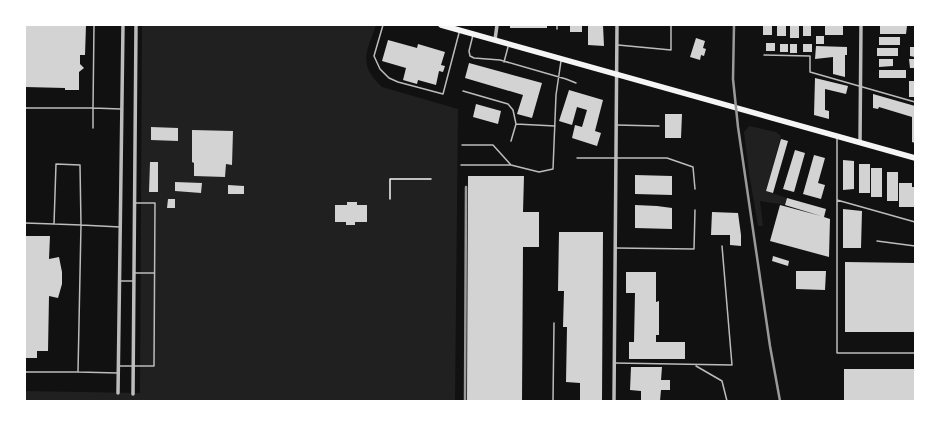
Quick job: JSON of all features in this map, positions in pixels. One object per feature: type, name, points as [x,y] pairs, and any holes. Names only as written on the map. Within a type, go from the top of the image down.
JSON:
[{"type":"main road","points":[[441,25],[460,28],[473,34],[915,158]]},
{"type":"street","points":[[118,393],[123,25]]},
{"type":"street","points":[[133,394],[136,25]]},
{"type":"street","points":[[495,40],[497,25]]},
{"type":"street","points":[[614,401],[617,25]]},
{"type":"street","points":[[860,143],[861,25]]},
{"type":"lane","points":[[93,128],[94,25]]},
{"type":"lane","points":[[383,25],[374,56],[380,69],[389,78],[398,82],[443,94],[460,28]]},
{"type":"lane","points":[[617,45],[671,50],[671,25]]},
{"type":"lane","points":[[473,34],[469,50],[470,56],[474,58],[500,60],[559,76],[576,83]]},
{"type":"lane","points":[[504,62],[509,44]]},
{"type":"lane","points":[[764,55],[810,56],[810,72],[915,102]]},
{"type":"lane","points":[[461,165],[511,165],[539,172],[553,169],[556,95],[562,59]]},
{"type":"lane","points":[[463,91],[508,104],[513,110],[516,124],[511,141]]},
{"type":"lane","points":[[25,108],[121,109]]},
{"type":"lane","points":[[516,124],[555,126]]},
{"type":"lane","points":[[616,125],[659,126]]},
{"type":"lane","points":[[837,136],[837,353],[915,353]]},
{"type":"lane","points":[[462,145],[493,145],[511,165]]},
{"type":"lane","points":[[577,158],[667,158],[693,167],[695,189]]},
{"type":"lane","points":[[54,224],[56,164],[80,165],[81,225],[78,372]]},
{"type":"lane","points":[[837,200],[915,222]]},
{"type":"lane","points":[[118,366],[154,366],[155,203],[134,203]]},
{"type":"lane","points":[[615,248],[694,249],[695,210]]},
{"type":"lane","points":[[25,223],[120,226]]},
{"type":"lane","points":[[877,241],[915,246]]},
{"type":"lane","points":[[614,363],[732,365],[722,246]]},
{"type":"lane","points":[[134,274],[154,273]]},
{"type":"lane","points":[[119,281],[134,281]]},
{"type":"lane","points":[[553,401],[554,323]]},
{"type":"lane","points":[[694,365],[722,381],[727,401]]},
{"type":"lane","points":[[25,372],[118,373]]},
{"type":"path","points":[[390,199],[390,179],[431,179]]},
{"type":"shaded area","points":[[142,25],[376,25],[367,50],[366,58],[369,71],[374,79],[382,87],[458,109],[455,401],[25,401],[25,391],[140,393]]},
{"type":"shaded area","points":[[749,126],[776,132],[781,136],[766,191],[787,198],[785,205],[760,201],[763,226],[758,226],[749,173],[744,132]]},
{"type":"building","points":[[25,25],[86,25],[85,55],[80,55],[80,64],[84,68],[79,72],[79,90],[65,90],[65,88],[25,87]]},
{"type":"building","points":[[510,25],[547,25],[547,28],[510,28]]},
{"type":"building","points":[[570,25],[582,25],[582,32],[570,32]]},
{"type":"building","points":[[588,25],[603,25],[604,46],[588,45]]},
{"type":"building","points":[[763,25],[772,25],[772,35],[763,35]]},
{"type":"building","points":[[777,25],[786,25],[786,36],[777,36]]},
{"type":"building","points":[[790,25],[799,25],[799,38],[790,38]]},
{"type":"building","points":[[803,25],[811,25],[811,36],[803,36]]},
{"type":"building","points":[[825,26],[843,26],[843,35],[825,35]]},
{"type":"building","points":[[880,26],[907,26],[906,34],[880,34]]},
{"type":"building","points":[[816,36],[824,36],[824,44],[816,44]]},
{"type":"building","points":[[879,37],[900,37],[900,45],[879,45]]},
{"type":"building","points":[[696,38],[705,41],[703,48],[706,49],[704,56],[701,55],[700,60],[690,57]]},
{"type":"building","points":[[388,40],[417,48],[418,44],[445,52],[441,65],[445,66],[443,72],[439,71],[436,85],[418,80],[417,84],[403,80],[406,68],[382,61]]},
{"type":"building","points":[[766,43],[775,43],[775,51],[766,51]]},
{"type":"building","points":[[780,44],[788,44],[788,52],[780,52]]},
{"type":"building","points":[[790,44],[797,44],[797,53],[790,53]]},
{"type":"building","points":[[803,44],[812,44],[812,52],[803,52]]},
{"type":"building","points":[[816,46],[847,47],[847,55],[845,55],[845,77],[833,74],[833,57],[815,59]]},
{"type":"building","points":[[910,47],[915,47],[915,57],[910,56]]},
{"type":"building","points":[[877,48],[898,48],[898,56],[877,56]]},
{"type":"building","points":[[879,59],[893,59],[893,66],[879,67]]},
{"type":"building","points":[[909,59],[915,59],[915,68],[910,68]]},
{"type":"building","points":[[469,63],[542,83],[532,118],[517,114],[523,95],[465,78]]},
{"type":"building","points":[[879,70],[906,70],[906,78],[879,78]]},
{"type":"building","points":[[815,78],[848,86],[846,94],[825,89],[825,110],[829,111],[829,119],[814,115]]},
{"type":"building","points":[[909,81],[915,81],[915,97],[909,97]]},
{"type":"building","points":[[569,90],[603,100],[595,131],[601,133],[597,146],[572,138],[575,125],[582,127],[587,110],[577,107],[572,125],[559,121]]},
{"type":"building","points":[[873,94],[915,106],[915,143],[912,142],[912,117],[879,107],[878,109],[873,108]]},
{"type":"building","points":[[476,104],[501,111],[498,124],[473,117]]},
{"type":"building","points":[[665,114],[682,114],[681,138],[665,138]]},
{"type":"building","points":[[151,127],[178,128],[178,141],[151,140]]},
{"type":"building","points":[[192,130],[233,131],[232,165],[226,164],[225,177],[194,176],[194,163],[192,162]]},
{"type":"building","points":[[781,139],[788,141],[773,193],[766,191]]},
{"type":"building","points":[[795,150],[805,153],[794,192],[783,189]]},
{"type":"building","points":[[814,155],[825,158],[818,183],[825,185],[821,199],[803,194]]},
{"type":"building","points":[[843,160],[854,161],[854,189],[843,190]]},
{"type":"building","points":[[150,162],[158,162],[158,192],[149,192]]},
{"type":"building","points":[[859,164],[870,164],[870,193],[859,193]]},
{"type":"building","points":[[871,168],[882,168],[882,197],[871,197]]},
{"type":"building","points":[[887,172],[898,172],[898,201],[887,201]]},
{"type":"building","points":[[635,175],[672,176],[672,195],[635,194]]},
{"type":"building","points":[[468,176],[524,176],[523,212],[539,212],[539,247],[523,247],[522,401],[467,401]]},
{"type":"building","points":[[175,182],[202,183],[201,193],[175,191]]},
{"type":"building","points":[[899,183],[912,183],[912,187],[915,187],[915,211],[914,207],[899,207]]},
{"type":"building","points":[[228,185],[244,186],[244,194],[228,194]]},
{"type":"building","points":[[787,198],[826,209],[824,217],[830,219],[829,257],[770,241],[780,205],[821,216],[785,205]]},
{"type":"building","points":[[168,199],[175,199],[175,208],[167,208]]},
{"type":"building","points":[[347,202],[357,202],[357,205],[367,205],[367,222],[355,222],[355,225],[346,225],[346,222],[335,222],[335,205],[347,205]]},
{"type":"building","points":[[635,205],[672,208],[672,229],[635,228]]},
{"type":"building","points":[[843,209],[862,211],[861,248],[843,248]]},
{"type":"building","points":[[712,212],[738,213],[741,246],[730,245],[730,235],[711,235]]},
{"type":"building","points":[[559,232],[603,232],[602,401],[580,401],[580,383],[566,382],[567,327],[563,327],[564,291],[558,291]]},
{"type":"building","points":[[25,236],[50,236],[49,259],[59,257],[62,272],[62,284],[58,298],[49,296],[48,351],[37,351],[37,358],[25,358]]},
{"type":"building","points":[[773,256],[789,261],[788,266],[772,261]]},
{"type":"building","points":[[845,262],[915,263],[915,332],[845,332]]},
{"type":"building","points":[[796,271],[826,271],[825,290],[796,289]]},
{"type":"building","points":[[626,272],[656,272],[656,302],[659,301],[659,335],[656,335],[656,342],[685,342],[685,359],[629,359],[629,342],[634,342],[635,293],[626,293]]},
{"type":"building","points":[[631,367],[662,367],[661,380],[670,380],[670,390],[661,390],[660,401],[641,401],[641,391],[630,390]]},
{"type":"building","points":[[844,369],[915,369],[915,401],[844,401]]},
{"type":"railway","points":[[734,25],[733,79],[738,127],[770,346],[780,401]]},
{"type":"railway","points":[[465,401],[466,187]]}]
